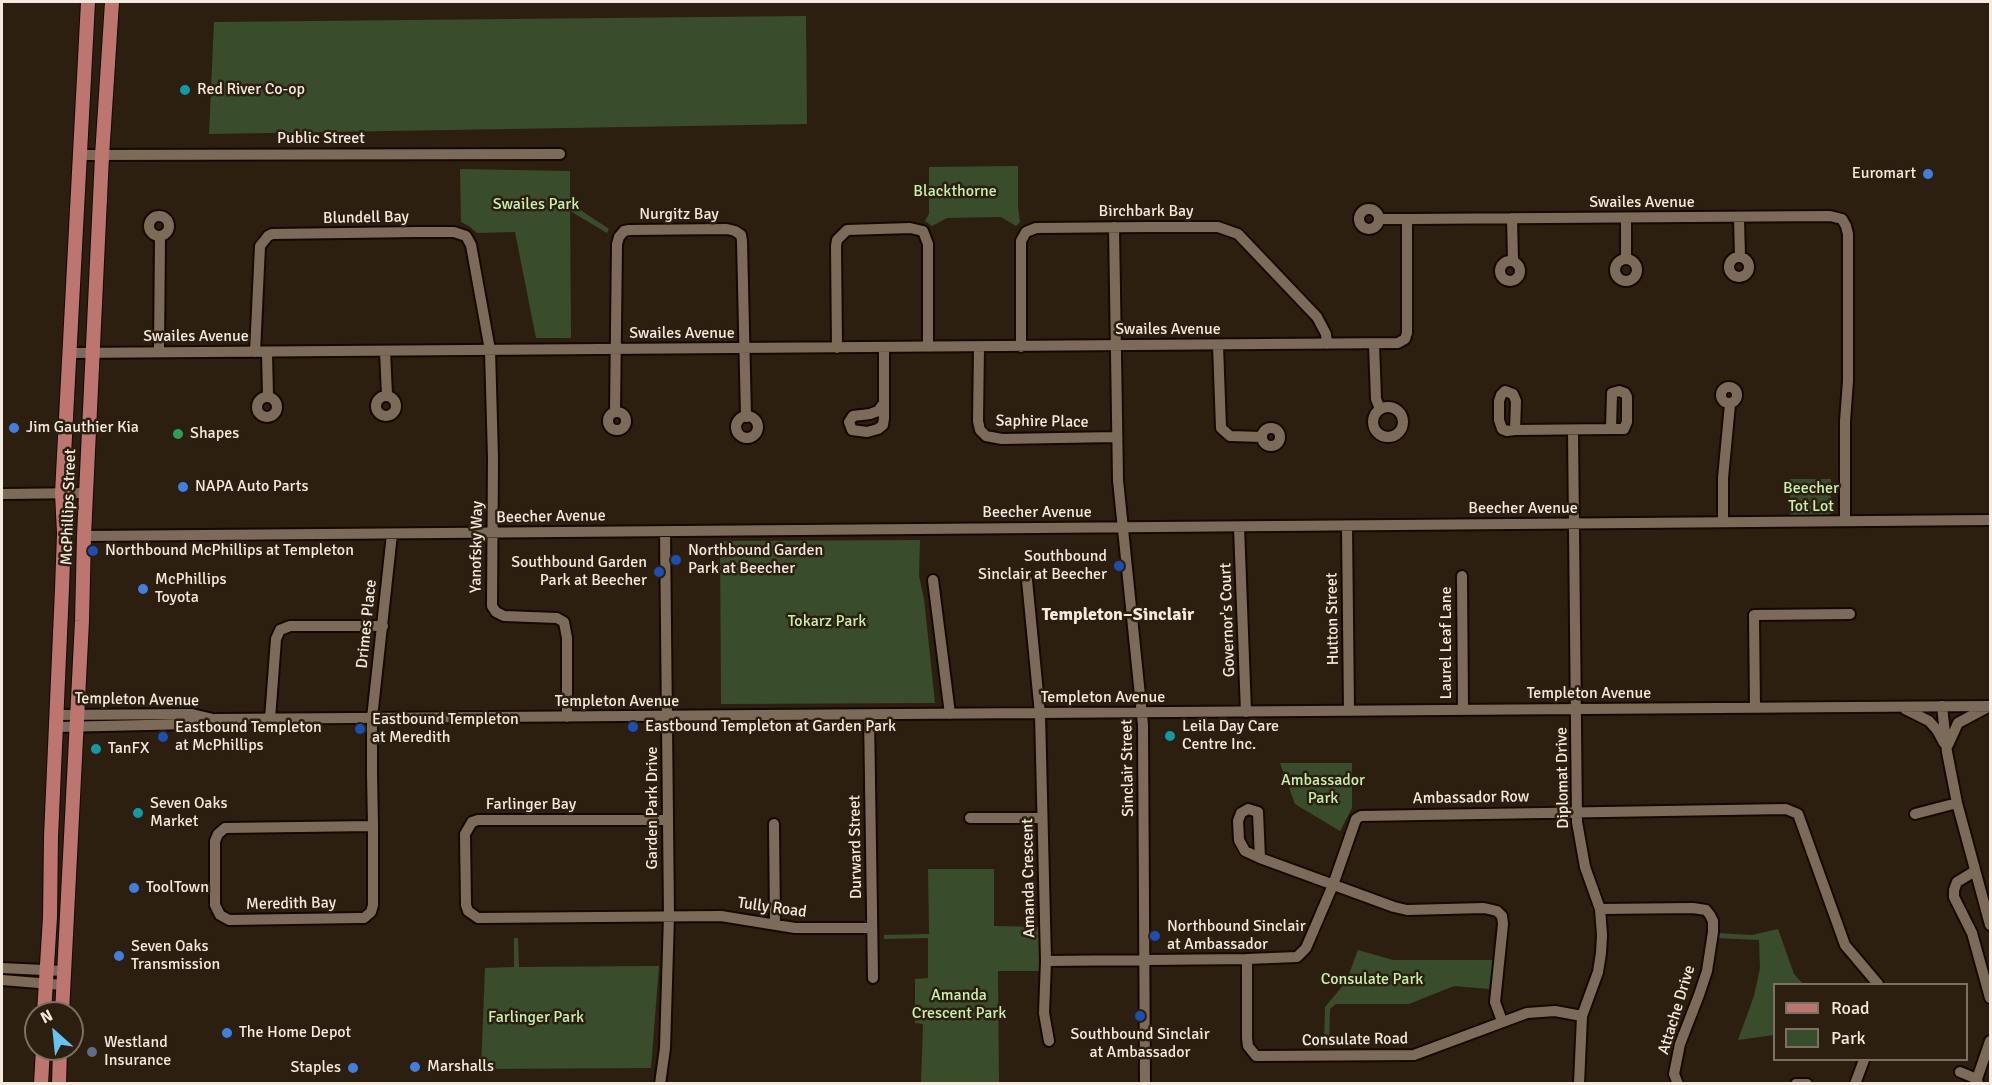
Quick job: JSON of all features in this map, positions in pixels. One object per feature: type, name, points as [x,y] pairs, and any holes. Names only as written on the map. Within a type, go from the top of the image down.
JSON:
[{"type":"main road","name":"McPhillips Street","points":[[45,1001],[64,533],[62,493],[88,2]]},
{"type":"main road","name":"McPhillips Street","points":[[63,1001],[102,156],[112,2]]},
{"type":"main road","points":[[41,1083],[42,1061]]},
{"type":"main road","points":[[61,1061],[62,1082]]},
{"type":"street","name":"Public Street","points":[[81,155],[560,154]]},
{"type":"street","name":"Swailes Avenue","points":[[70,353],[1398,344],[1405,339],[1407,219],[1830,216],[1842,219],[1846,226],[1848,381],[1845,421],[1845,521]]},
{"type":"street","points":[[1739,217],[1740,257]]},
{"type":"street","points":[[1512,218],[1513,260]]},
{"type":"street","points":[[1379,219],[1407,219]]},
{"type":"street","points":[[1626,219],[1626,260]]},
{"type":"street","name":"Birchbark Bay","points":[[1022,346],[1021,242],[1026,232],[1036,228],[1218,227],[1238,234],[1317,317],[1326,334],[1327,344]]},
{"type":"street","points":[[837,348],[837,240],[847,230],[910,228],[923,231],[928,244],[928,347]]},
{"type":"street","name":"Sinclair Street","points":[[1114,228],[1116,437],[1121,528],[1142,713],[1145,1083]]},
{"type":"street","name":"Nurgitz Bay","points":[[617,349],[617,244],[619,237],[624,231],[629,230],[705,229],[727,229],[741,235],[745,348]]},
{"type":"street","name":"Blundell Bay","points":[[268,396],[261,352],[260,246],[272,234],[460,233],[469,240],[490,350]]},
{"type":"street","points":[[159,352],[160,236]]},
{"type":"street","points":[[1374,344],[1376,399],[1380,409]]},
{"type":"street","points":[[1218,345],[1221,428],[1230,436],[1262,437]]},
{"type":"street","points":[[884,347],[884,403]]},
{"type":"street","name":"Saphire Place","points":[[980,347],[978,421],[980,429],[986,436],[1002,439],[1116,437]]},
{"type":"street","points":[[745,348],[746,417]]},
{"type":"street","points":[[615,412],[617,349]]},
{"type":"street","name":"Yanofsky Way","points":[[490,350],[493,447],[492,606],[496,612],[504,616],[557,618],[564,622],[567,629],[567,717]]},
{"type":"street","points":[[385,351],[387,395]]},
{"type":"street","points":[[1723,522],[1723,478],[1730,404]]},
{"type":"street","points":[[1515,430],[1611,429]]},
{"type":"street","name":"Diplomat Drive","points":[[1573,430],[1577,709],[1576,811],[1580,845],[1600,909],[1601,953],[1598,972],[1582,1016],[1579,1083]]},
{"type":"street","points":[[2,494],[87,493]]},
{"type":"street","name":"Beecher Avenue","points":[[84,536],[1990,520]]},
{"type":"street","name":"Governor's Court","points":[[1239,526],[1246,712]]},
{"type":"street","name":"Hutton Street","points":[[1347,526],[1349,711]]},
{"type":"street","name":"Garden Park Drive","points":[[660,1083],[666,1048],[669,916],[665,531]]},
{"type":"street","name":"Drimes Place","points":[[372,718],[392,534]]},
{"type":"street","name":"Laurel Leaf Lane","points":[[1462,576],[1462,710]]},
{"type":"street","points":[[933,580],[950,714]]},
{"type":"street","name":"Amanda Crescent","points":[[1027,580],[1040,714],[1046,961],[1044,1012],[1049,1041]]},
{"type":"street","points":[[1755,708],[1754,615],[1850,614]]},
{"type":"street","points":[[270,719],[276,639],[280,630],[290,626],[383,626]]},
{"type":"street","points":[[1942,706],[1957,803],[1990,925]]},
{"type":"street","points":[[1947,748],[1958,723],[1990,706]]},
{"type":"street","name":"Templeton Avenue","points":[[57,721],[76,713],[192,714],[216,719],[270,719],[1990,706]]},
{"type":"street","points":[[1900,707],[1929,721],[1947,748]]},
{"type":"street","name":"Durward Street","points":[[869,715],[873,978]]},
{"type":"street","name":"Meredith Bay","points":[[372,718],[373,826],[373,905],[371,912],[364,918],[229,920],[220,915],[215,905],[215,841],[218,834],[225,828],[373,826]]},
{"type":"street","name":"Templeton Avenue","points":[[57,721],[76,728],[193,724],[216,719]]},
{"type":"street","points":[[1915,814],[1957,803]]},
{"type":"street","name":"Ambassador Row","points":[[1046,961],[1291,958],[1302,954],[1333,885],[1355,823],[1361,816],[1786,809],[1798,814],[1845,945],[1877,983]]},
{"type":"street","points":[[970,818],[1042,818]]},
{"type":"street","name":"Farlinger Bay","points":[[668,820],[478,820],[472,822],[465,834],[466,905],[472,915],[478,918],[669,916]]},
{"type":"street","points":[[774,824],[775,924]]},
{"type":"street","points":[[1260,858],[1400,909],[1484,908],[1497,911],[1502,916],[1503,924],[1495,1002],[1502,1021]]},
{"type":"street","points":[[1975,871],[1957,882],[1954,897],[1972,933],[1990,998]]},
{"type":"street","name":"Attache Drive","points":[[1600,909],[1693,908],[1706,910],[1710,915],[1713,933],[1707,971],[1680,1044],[1674,1074],[1678,1083]]},
{"type":"street","name":"Tully Road","points":[[669,916],[721,916],[795,928],[872,928]]},
{"type":"street","name":"Consulate Road","points":[[1246,959],[1247,1038],[1248,1046],[1256,1056],[1414,1055],[1435,1049],[1502,1021],[1538,1011],[1555,1011],[1582,1016]]},
{"type":"street","points":[[2,969],[46,978]]},
{"type":"street","points":[[2,980],[64,978]]},
{"type":"street","points":[[1960,1072],[1978,1081],[1990,1041]]},
{"type":"street","points":[[1855,1083],[1863,1061]]},
{"type":"street","points":[[1796,1083],[1807,1083]]},
{"type":"green space","points":[[806,16],[807,124],[209,134],[214,22]]},
{"type":"green space","name":"Blackthorne","points":[[1018,166],[1020,222],[1016,226],[1001,217],[947,218],[932,226],[925,221],[929,214],[929,167]]},
{"type":"green space","name":"Swailes Park","points":[[460,169],[570,171],[570,203],[609,229],[607,233],[570,211],[571,338],[536,338],[515,232],[477,233],[461,222]]},
{"type":"green space","name":"Beecher Tot Lot","points":[[1790,479],[1831,479],[1831,517],[1790,518]]},
{"type":"green space","name":"Tokarz Park","points":[[920,540],[919,576],[924,599],[935,703],[721,704],[720,541]]},
{"type":"green space","name":"Ambassador Park","points":[[1280,763],[1352,763],[1352,808],[1340,831],[1295,804]]},
{"type":"green space","name":"Amanda Crescent Park","points":[[928,869],[994,869],[994,926],[1040,927],[1041,971],[998,971],[999,1083],[885,1083],[921,1082],[923,1024],[915,1023],[915,979],[928,978],[928,938],[884,939],[884,935],[929,934]]},
{"type":"green space","points":[[1778,929],[1794,974],[1802,983],[1773,983],[1773,1035],[1738,1040],[1754,996],[1760,968],[1759,940],[1715,938],[1717,933],[1752,935]]},
{"type":"green space","name":"Farlinger Park","points":[[514,938],[518,938],[519,967],[659,966],[651,1068],[481,1069],[485,968],[514,967]]},
{"type":"green space","name":"Consulate Park","points":[[1358,950],[1393,960],[1493,960],[1489,989],[1454,986],[1409,1004],[1336,1004],[1330,1009],[1329,1045],[1324,1045],[1325,1007],[1346,982]]},
{"type":"place","name":"Red River Co-op","points":[[185,90]]},
{"type":"place","name":"Euromart","points":[[1928,174]]},
{"type":"place","name":"Jim Gauthier Kia","points":[[14,428]]},
{"type":"place","name":"Shapes","points":[[178,434]]},
{"type":"place","name":"NAPA Auto Parts","points":[[183,487]]},
{"type":"place","name":"Northbound McPhillips at Templeton","points":[[93,551]]},
{"type":"place","name":"Northbound Garden Park at Beecher","points":[[676,560]]},
{"type":"place","name":"Southbound Sinclair at Beecher","points":[[1119,566]]},
{"type":"place","name":"Southbound Garden Park at Beecher","points":[[659,572]]},
{"type":"place","name":"McPhillips Toyota","points":[[143,589]]},
{"type":"place","name":"Eastbound Templeton at Garden Park","points":[[633,727]]},
{"type":"place","name":"Eastbound Templeton at Meredith","points":[[360,729]]},
{"type":"place","name":"Leila Day Care Centre Inc.","points":[[1170,736]]},
{"type":"place","name":"Eastbound Templeton at McPhillips","points":[[163,737]]},
{"type":"place","name":"TanFX","points":[[96,749]]},
{"type":"place","name":"Seven Oaks Market","points":[[138,813]]},
{"type":"place","name":"ToolTown","points":[[134,888]]},
{"type":"place","name":"Northbound Sinclair at Ambassador","points":[[1155,936]]},
{"type":"place","name":"Seven Oaks Transmission","points":[[119,956]]},
{"type":"place","name":"Southbound Sinclair at Ambassador","points":[[1140,1016]]},
{"type":"place","name":"The Home Depot","points":[[227,1033]]},
{"type":"place","name":"Westland Insurance","points":[[92,1052]]},
{"type":"place","name":"Marshalls","points":[[415,1067]]},
{"type":"place","name":"Staples","points":[[353,1068]]},
{"type":"district","name":"Templeton–Sinclair","points":[[1118,615]]}]
